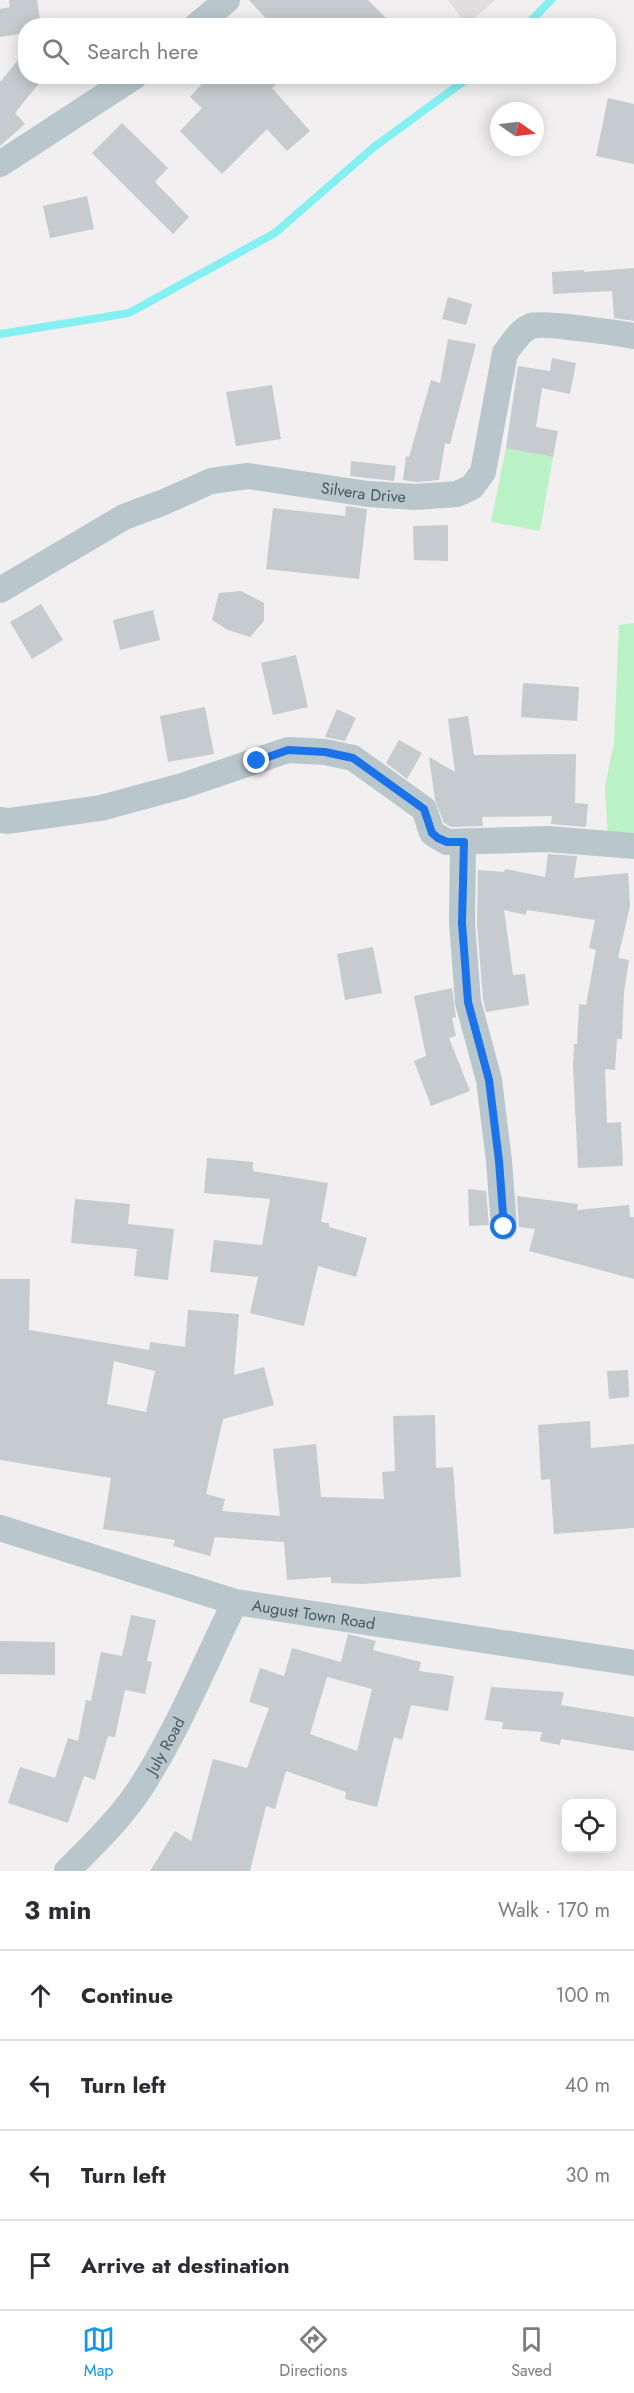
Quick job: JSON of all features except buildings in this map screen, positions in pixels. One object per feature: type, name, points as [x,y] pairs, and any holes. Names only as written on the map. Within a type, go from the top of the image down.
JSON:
[{"type":"street","points":[[206,18],[227,0]]},
{"type":"street","points":[[0,164],[123,84]]},
{"type":"street","name":"Silvera Drive","points":[[0,590],[124,517],[211,481],[248,476],[368,494],[414,497],[457,494],[472,487],[483,472],[505,353],[517,337],[532,326],[562,327],[634,336]]},
{"type":"street","points":[[0,820],[8,821],[101,808],[182,786],[288,750],[325,752],[353,758],[424,809],[432,833],[447,842],[548,839],[634,846]]},
{"type":"street","points":[[464,842],[462,923],[468,1002],[489,1080],[504,1227]]},
{"type":"street","name":"August Town Road","points":[[0,1528],[235,1602],[634,1663]]},
{"type":"street","name":"July Road","points":[[67,1871],[105,1832],[142,1785],[172,1732],[235,1602]]},
{"type":"shaded area","points":[[448,0],[495,0],[475,18],[462,18]]},
{"type":"green space","points":[[506,448],[553,457],[540,531],[491,522]]},
{"type":"green space","points":[[634,623],[634,845],[608,842],[605,786],[614,743],[619,625]]},
{"type":"waterway","points":[[534,18],[551,0]]},
{"type":"waterway","points":[[0,334],[129,313],[275,233],[374,147],[460,84]]},
{"type":"route","points":[[257,761],[288,750],[325,752],[353,758],[424,809],[432,833],[438,838],[447,842],[464,842],[462,923],[468,1002],[489,1080],[504,1227]]}]
